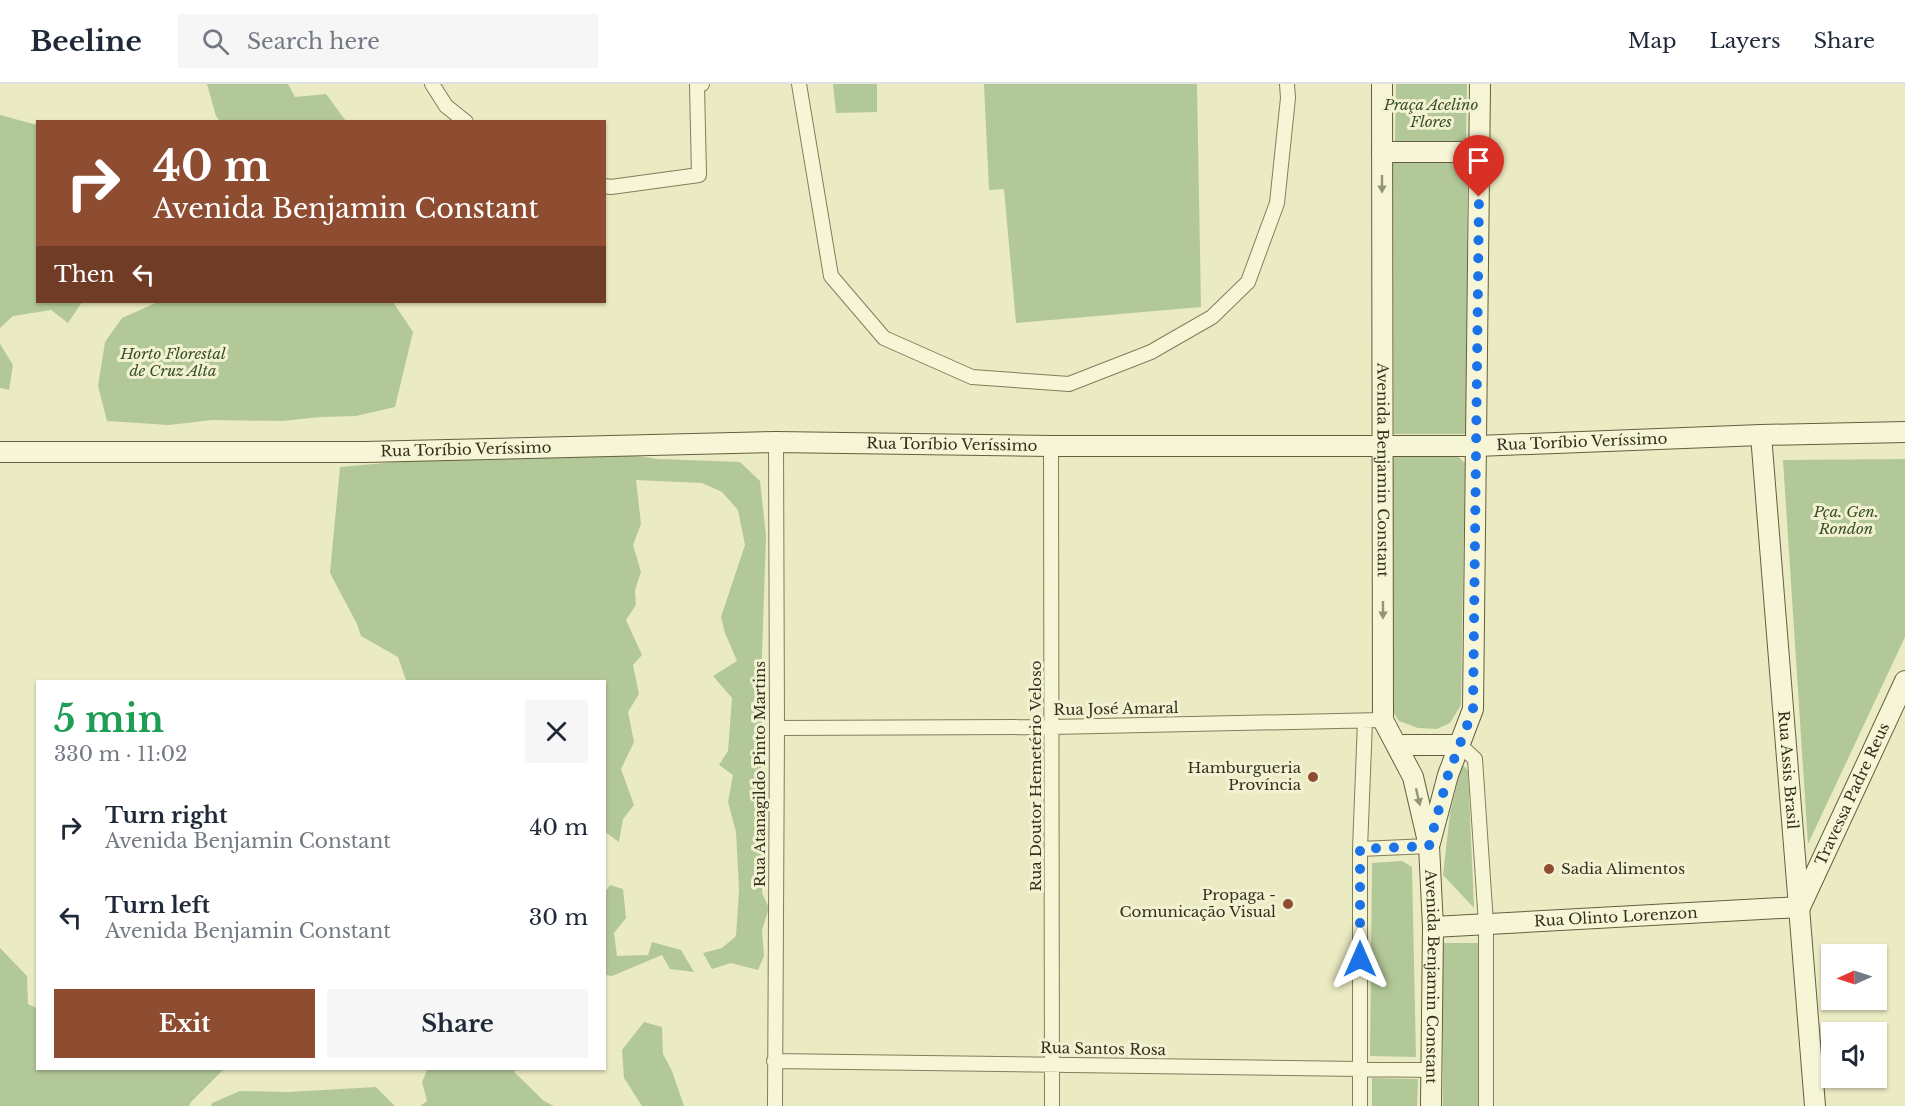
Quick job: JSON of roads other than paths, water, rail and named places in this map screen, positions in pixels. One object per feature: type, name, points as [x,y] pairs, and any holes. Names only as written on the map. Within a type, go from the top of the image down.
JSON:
[{"type":"street","points":[[432,84],[446,106],[464,120]]},
{"type":"street","points":[[606,186],[699,175],[697,85],[702,84]]},
{"type":"street","points":[[798,84],[831,276],[884,338],[972,377],[1069,384],[1151,352],[1212,317],[1248,282],[1277,203],[1288,98],[1287,84]]},
{"type":"street","name":"Avenida Benjamin Constant","points":[[1382,84],[1382,446],[1374,720],[1397,745],[1413,777],[1429,846],[1433,927],[1431,1106]]},
{"type":"street","name":"Avenida Benjamin Constant","points":[[1429,846],[1448,775],[1473,710],[1480,84]]},
{"type":"street","points":[[1382,152],[1479,152]]},
{"type":"street","name":"Rua Toríbio Veríssimo","points":[[0,452],[365,452],[776,442],[1050,446],[1477,446],[1905,432]]},
{"type":"street","name":"Rua Assis Brasil","points":[[1761,435],[1815,1106]]},
{"type":"street","name":"Rua Atanagildo Pinto Martins","points":[[774,1106],[777,728],[776,442]]},
{"type":"street","name":"Rua Doutor Hemetério Veloso","points":[[1050,446],[1052,1106]]},
{"type":"street","name":"Travessa Padre Reus","points":[[1800,907],[1905,681]]},
{"type":"street","points":[[1360,1106],[1360,849],[1374,720]]},
{"type":"street","name":"Rua José Amaral","points":[[777,728],[1052,727],[1374,720]]},
{"type":"street","points":[[1397,745],[1460,745],[1475,759],[1486,924],[1486,1106]]},
{"type":"street","name":"Avenida Benjamin Constant","points":[[1360,849],[1429,846]]},
{"type":"street","name":"Rua Olinto Lorenzon","points":[[1433,927],[1800,907]]},
{"type":"street","name":"Rua Santos Rosa","points":[[774,1061],[1432,1070]]},
{"type":"place","name":"Hamburgueria Província","points":[[1313,777]]},
{"type":"place","name":"Sadia Alimentos","points":[[1549,869]]},
{"type":"place","name":"Propaga - Comunicação Visual","points":[[1288,904]]},
{"type":"park label","name":"Praça Acelino Flores","points":[[1431,114]]},
{"type":"park label","name":"Horto Florestal de Cruz Alta","points":[[173,362]]},
{"type":"park label","name":"Pça. Gen. Rondon","points":[[1846,520]]}]
